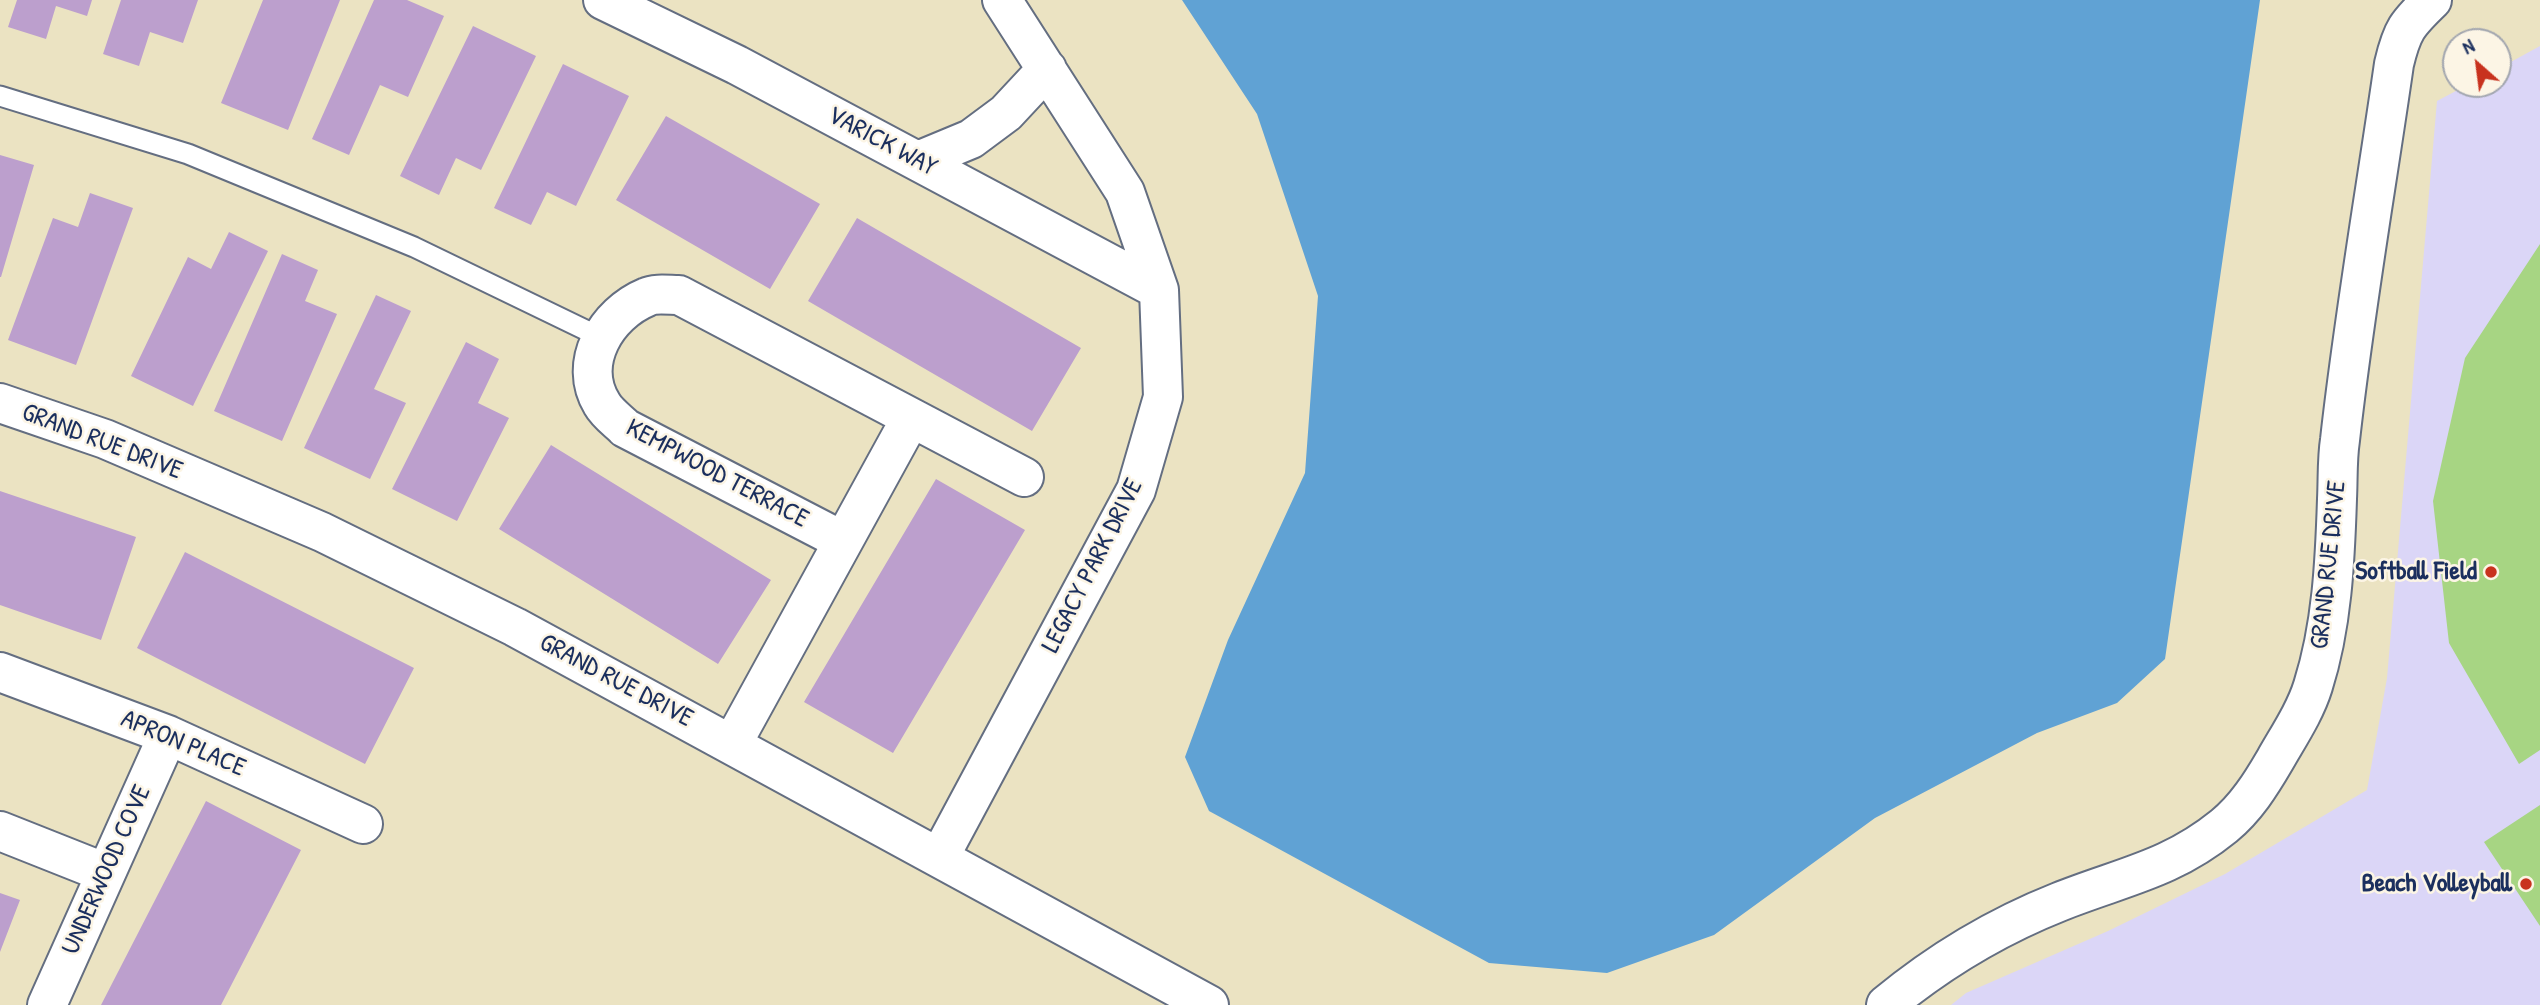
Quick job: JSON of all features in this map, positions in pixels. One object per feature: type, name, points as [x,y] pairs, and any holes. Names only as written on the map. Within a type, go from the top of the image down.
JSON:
[{"type":"street","name":"VARICK WAY","points":[[603,0],[737,65],[1159,290]]},
{"type":"street","name":"LEGACY PARK DRIVE","points":[[940,856],[1136,490],[1163,397],[1159,290],[1125,192],[1002,0]]},
{"type":"street","name":"GRAND RUE DRIVE","points":[[2389,0],[2394,64]]},
{"type":"street","name":"GRAND RUE DRIVE","points":[[1886,1005],[1916,980],[1961,951],[2012,924],[2059,902],[2151,871],[2191,850],[2227,823],[2256,792],[2287,740],[2312,689],[2326,637],[2334,564],[2339,443],[2394,64],[2400,37],[2410,21],[2432,0]]},
{"type":"street","points":[[918,162],[971,139],[1006,113],[1047,69]]},
{"type":"street","name":"KEMPWOOD TERRACE","points":[[843,541],[625,428],[602,404],[592,374],[600,337],[622,311],[649,295],[679,295],[1024,477]]},
{"type":"street","name":"GRAND RUE DRIVE","points":[[0,403],[105,439],[322,532],[515,627],[940,856],[1209,1005]]},
{"type":"street","points":[[732,744],[911,418]]},
{"type":"street","name":"APRON PLACE","points":[[0,672],[167,735],[363,824]]},
{"type":"street","name":"UNDERWOOD COVE","points":[[47,1005],[167,735]]},
{"type":"street","points":[[0,831],[106,873]]},
{"type":"lane","points":[[0,96],[188,154],[414,247],[600,337]]},
{"type":"shaded area","points":[[2540,46],[2540,1005],[1951,1005],[1966,993],[2108,931],[2225,874],[2367,790],[2387,678],[2437,101],[2443,98],[2512,98],[2512,61]]},
{"type":"green space","name":"Softball Field","points":[[2540,244],[2540,750],[2519,764],[2449,643],[2433,501],[2465,358]]},
{"type":"green space","name":"Beach Volleyball","points":[[2540,805],[2540,926],[2484,842]]},
{"type":"water","points":[[1182,0],[2260,0],[2165,659],[2117,703],[2037,733],[1875,818],[1714,935],[1607,973],[1489,963],[1209,811],[1185,757],[1228,640],[1305,473],[1318,296],[1257,114]]},
{"type":"building","points":[[17,0],[92,0],[87,16],[56,6],[46,39],[8,27]]},
{"type":"building","points":[[121,0],[198,0],[183,43],[150,32],[139,66],[103,54]]},
{"type":"building","points":[[263,0],[340,0],[288,130],[221,103]]},
{"type":"building","points":[[374,0],[407,0],[444,16],[408,97],[380,85],[349,155],[312,139]]},
{"type":"building","points":[[473,26],[536,56],[481,170],[456,158],[439,195],[400,176]]},
{"type":"building","points":[[563,64],[629,96],[576,206],[547,192],[531,225],[494,208]]},
{"type":"building","points":[[666,116],[820,204],[770,289],[616,200]]},
{"type":"building","points":[[0,155],[34,165],[1,277],[0,277]]},
{"type":"building","points":[[90,193],[133,208],[76,365],[8,340],[53,218],[78,227]]},
{"type":"building","points":[[857,218],[1081,348],[1032,431],[808,301]]},
{"type":"building","points":[[229,232],[268,251],[193,406],[131,376],[188,257],[211,269]]},
{"type":"building","points":[[282,254],[318,270],[305,301],[337,314],[282,441],[214,411]]},
{"type":"building","points":[[376,295],[411,311],[374,389],[406,403],[370,479],[304,448]]},
{"type":"building","points":[[466,342],[499,359],[478,403],[509,418],[457,521],[392,489]]},
{"type":"building","points":[[551,445],[771,580],[718,664],[499,529]]},
{"type":"building","points":[[936,479],[1025,530],[893,753],[804,702]]},
{"type":"building","points":[[0,491],[136,537],[101,640],[0,605]]},
{"type":"building","points":[[185,552],[414,668],[365,764],[137,648]]},
{"type":"building","points":[[206,801],[301,850],[221,1005],[101,1005]]},
{"type":"building","points":[[0,893],[20,900],[0,952]]},
{"type":"place","name":"Softball Field","points":[[2491,572]]},
{"type":"place","name":"Beach Volleyball","points":[[2526,884]]}]
